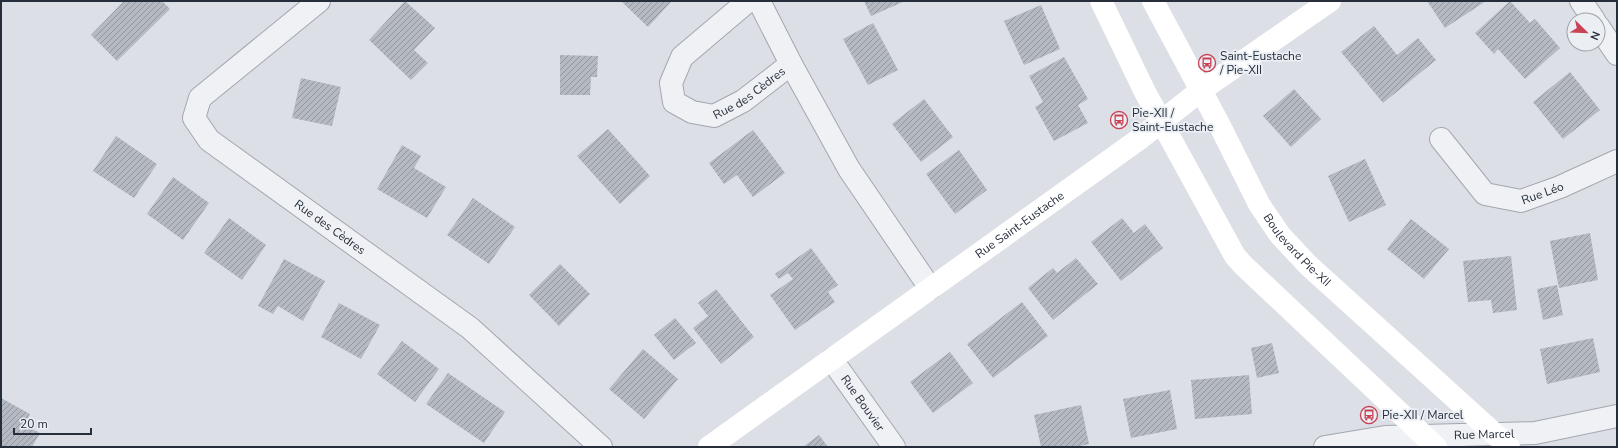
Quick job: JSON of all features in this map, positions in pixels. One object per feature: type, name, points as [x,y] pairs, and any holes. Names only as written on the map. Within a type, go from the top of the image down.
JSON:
[{"type":"street","name":"Rue des Cèdres","points":[[319,1],[200,98],[194,118],[209,140],[470,328],[601,447]]},
{"type":"street","name":"Rue des Cèdres","points":[[748,1],[682,57],[671,83],[674,102],[692,112],[714,116],[743,101],[790,64]]},
{"type":"street","name":"Rue des Cèdres","points":[[759,1],[790,64],[849,168],[930,288]]},
{"type":"street","points":[[1101,1],[1145,92],[1235,256],[1379,395],[1431,442]]},
{"type":"street","name":"Boulevard Pie-XII","points":[[1153,1],[1259,204],[1291,249],[1503,441]]},
{"type":"street","name":"Rue Saint-Eustache","points":[[709,447],[1138,140],[1200,91],[1330,1]]},
{"type":"street","points":[[1581,1],[1589,12]]},
{"type":"street","points":[[1606,38],[1617,54]]},
{"type":"street","name":"Rue Léo","points":[[1440,139],[1485,194],[1521,201],[1560,187],[1617,161]]},
{"type":"street","name":"Rue Bouvier","points":[[832,360],[894,447]]},
{"type":"street","name":"Rue Marcel","points":[[1325,447],[1385,437],[1431,442],[1503,441],[1617,416]]},
{"type":"building","points":[[124,1],[162,1],[170,9],[117,61],[91,35]]},
{"type":"building","points":[[405,1],[435,28],[414,50],[428,63],[411,80],[369,40]]},
{"type":"building","points":[[621,1],[672,1],[648,27]]},
{"type":"building","points":[[864,1],[905,1],[871,16]]},
{"type":"building","points":[[1427,1],[1486,1],[1445,28]]},
{"type":"building","points":[[1510,1],[1530,23],[1535,19],[1560,48],[1525,79],[1498,49],[1494,54],[1475,33]]},
{"type":"building","points":[[1041,5],[1060,49],[1024,65],[1004,21]]},
{"type":"building","points":[[873,23],[898,70],[868,85],[843,39]]},
{"type":"building","points":[[1374,26],[1397,55],[1418,38],[1436,60],[1383,103],[1341,52]]},
{"type":"building","points":[[560,55],[598,56],[597,77],[591,77],[590,95],[560,95]]},
{"type":"building","points":[[1064,57],[1088,99],[1078,105],[1088,123],[1054,141],[1035,107],[1043,102],[1029,76]]},
{"type":"building","points":[[1570,72],[1600,110],[1563,139],[1533,102]]},
{"type":"building","points":[[301,78],[341,87],[332,126],[292,118]]},
{"type":"building","points":[[1294,89],[1321,119],[1291,147],[1263,116]]},
{"type":"building","points":[[924,99],[953,137],[921,162],[892,124]]},
{"type":"building","points":[[608,129],[650,176],[620,204],[577,156]]},
{"type":"building","points":[[753,130],[785,173],[753,197],[737,175],[724,184],[709,163]]},
{"type":"building","points":[[116,136],[157,164],[134,198],[93,171]]},
{"type":"building","points":[[402,145],[421,156],[414,168],[446,187],[427,218],[377,189]]},
{"type":"building","points":[[959,150],[987,190],[955,214],[926,174]]},
{"type":"building","points":[[1365,159],[1386,205],[1349,222],[1328,176]]},
{"type":"building","points":[[173,177],[209,203],[183,240],[147,214]]},
{"type":"building","points":[[473,198],[515,227],[489,264],[447,235]]},
{"type":"building","points":[[229,218],[266,245],[242,280],[204,253]]},
{"type":"building","points":[[1122,218],[1134,233],[1145,224],[1163,248],[1121,281],[1091,242]]},
{"type":"building","points":[[1411,219],[1449,249],[1424,279],[1387,249]]},
{"type":"building","points":[[1590,233],[1598,280],[1559,288],[1550,241]]},
{"type":"building","points":[[811,248],[838,285],[828,292],[835,302],[795,330],[770,295],[793,279],[788,273],[779,279],[775,274]]},
{"type":"building","points":[[1511,256],[1517,310],[1493,313],[1491,300],[1468,302],[1463,261]]},
{"type":"building","points":[[1076,258],[1098,284],[1053,320],[1028,288],[1053,268],[1057,273]]},
{"type":"building","points":[[284,259],[325,281],[303,321],[278,306],[273,314],[258,306]]},
{"type":"building","points":[[560,264],[590,294],[559,326],[529,295]]},
{"type":"building","points":[[1557,285],[1563,315],[1543,320],[1537,289]]},
{"type":"building","points":[[716,289],[754,337],[721,364],[693,328],[708,316],[698,303]]},
{"type":"building","points":[[1022,302],[1048,336],[993,378],[967,344]]},
{"type":"building","points":[[339,303],[380,325],[361,359],[321,337]]},
{"type":"building","points":[[675,318],[696,343],[674,360],[654,335]]},
{"type":"building","points":[[1593,338],[1600,372],[1547,384],[1540,349]]},
{"type":"building","points":[[402,341],[439,369],[415,402],[377,374]]},
{"type":"building","points":[[1272,343],[1279,373],[1257,378],[1251,348]]},
{"type":"building","points":[[643,349],[678,379],[644,419],[609,389]]},
{"type":"building","points":[[950,352],[973,383],[933,413],[910,382]]},
{"type":"building","points":[[448,373],[505,412],[484,443],[426,404]]},
{"type":"building","points":[[1249,375],[1252,414],[1195,419],[1191,380]]},
{"type":"building","points":[[1170,390],[1177,429],[1131,438],[1123,399]]},
{"type":"building","points":[[1,398],[30,414],[24,425],[40,433],[32,447],[1,447]]},
{"type":"building","points":[[1081,405],[1089,444],[1076,447],[1041,447],[1034,415]]},
{"type":"building","points":[[819,435],[828,447],[803,447]]},
{"type":"place","name":"Saint-Eustache / Pie-XII","points":[[1207,63]]},
{"type":"place","name":"Pie-XII / Saint-Eustache","points":[[1119,120]]},
{"type":"place","name":"Pie-XII / Marcel","points":[[1369,415]]}]
